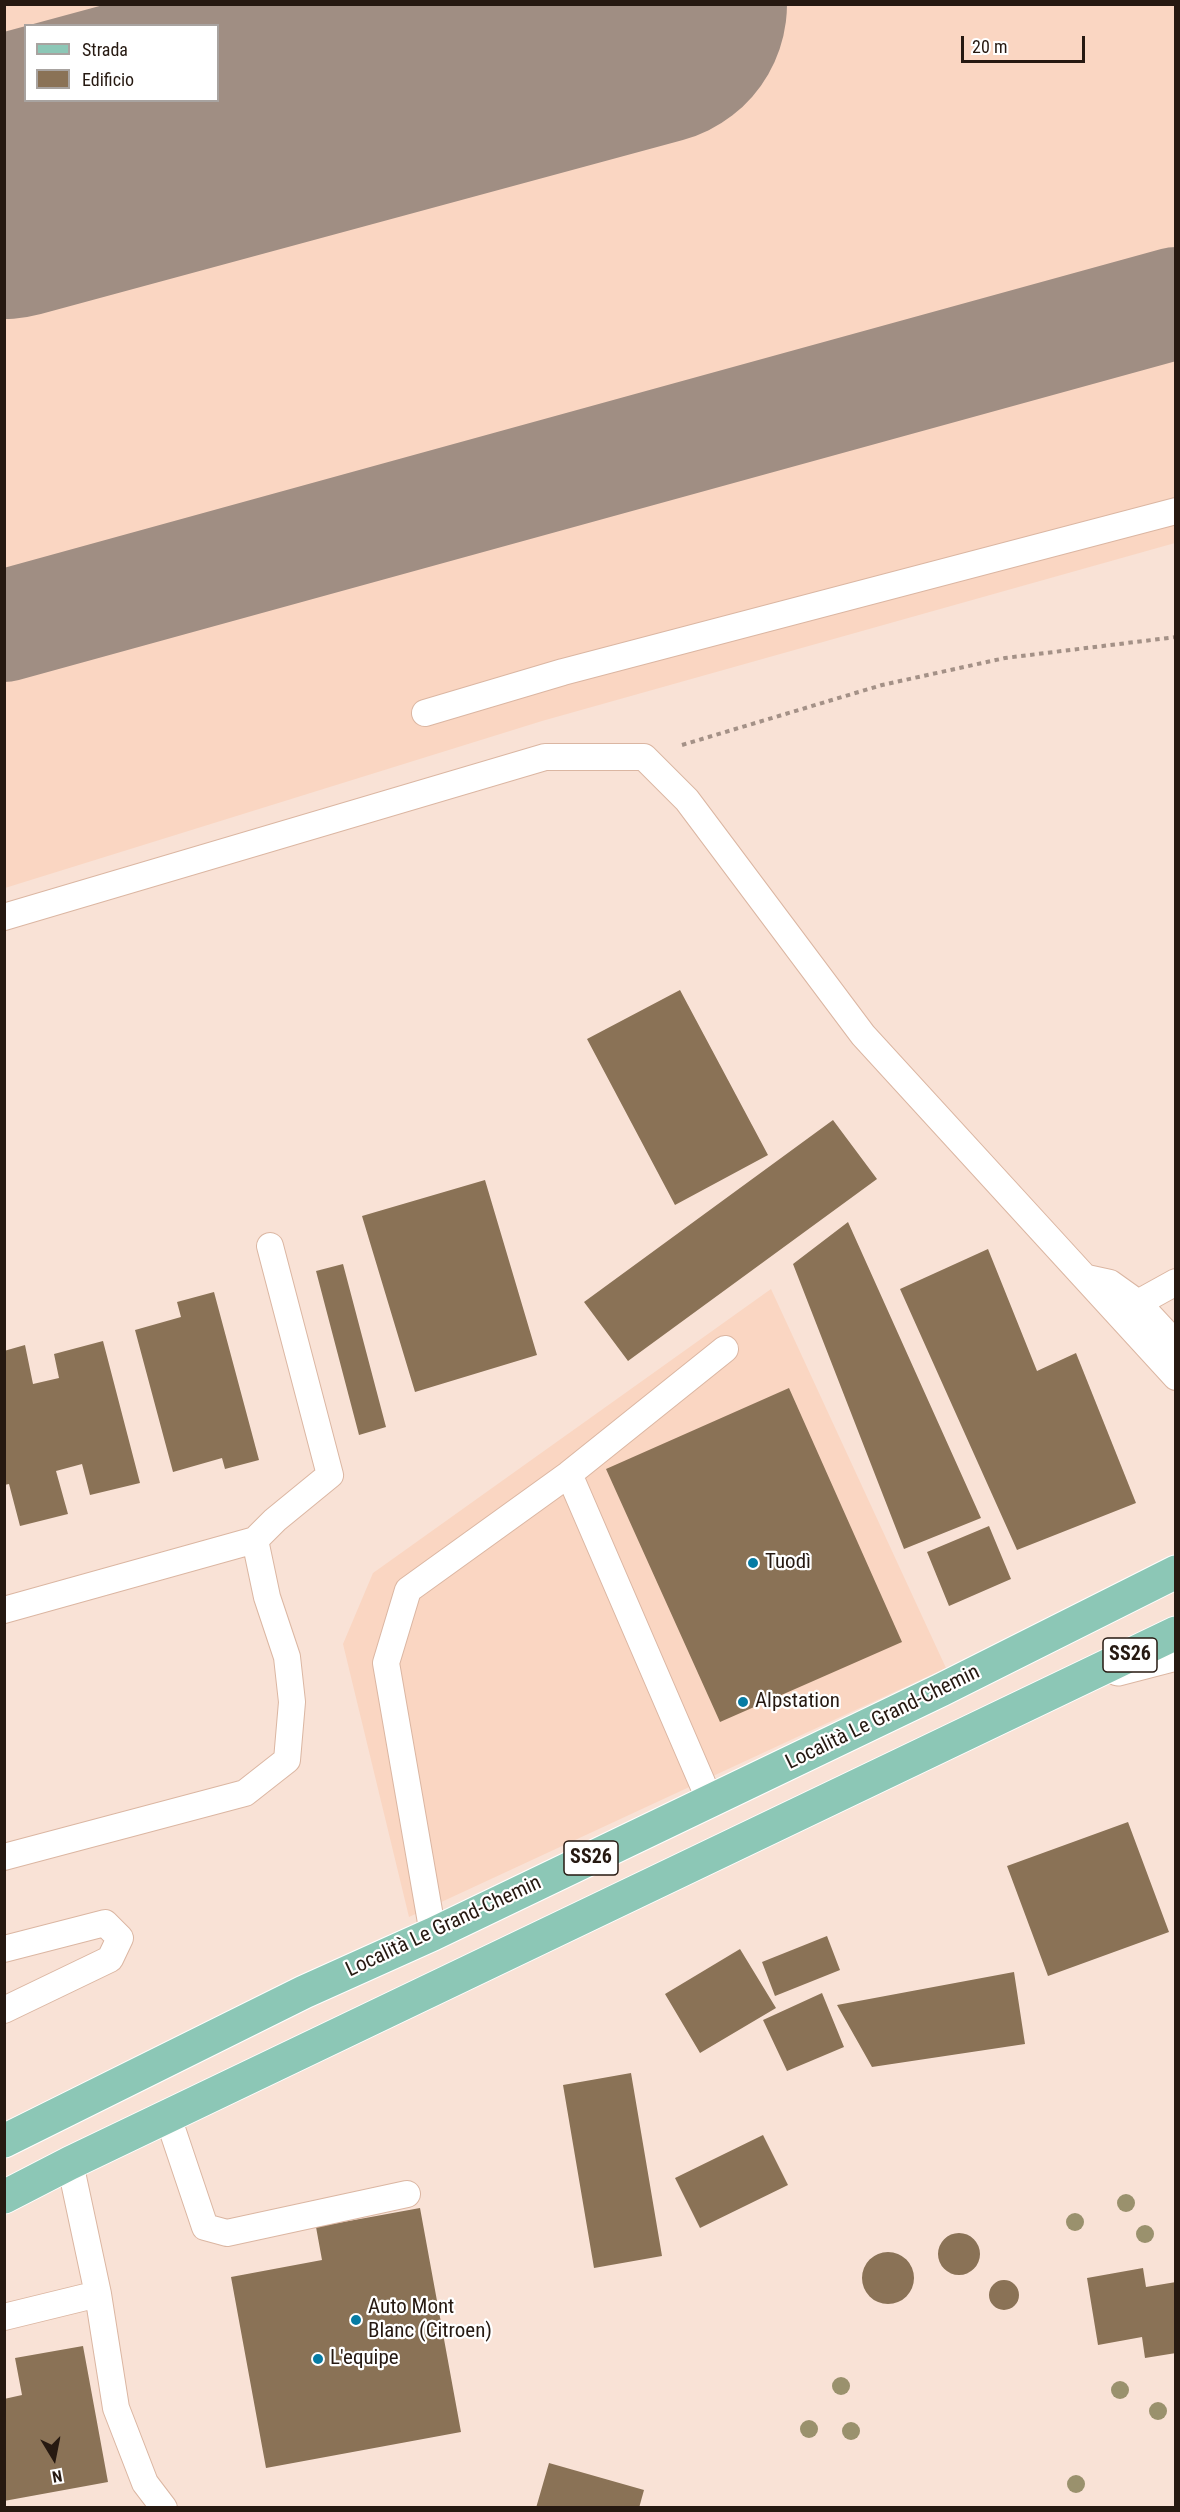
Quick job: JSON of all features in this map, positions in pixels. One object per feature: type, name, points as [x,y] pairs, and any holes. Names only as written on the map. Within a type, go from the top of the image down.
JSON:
[{"type":"main road","name":"Località Le Grand-Chemin","points":[[4,2141],[304,1992],[433,1934],[941,1690],[1176,1572]]},
{"type":"main road","name":"SS26","points":[[4,2197],[70,2163],[1176,1633]]},
{"type":"street","points":[[1084,1678],[1176,1654]]},
{"type":"lane","points":[[425,713],[564,672],[1176,511]]},
{"type":"lane","points":[[4,917],[545,757],[644,757],[687,800],[863,1035],[1176,1377]]},
{"type":"lane","points":[[4,1610],[255,1540],[275,1520],[330,1475],[270,1246]]},
{"type":"lane","points":[[1083,1277],[1110,1283],[1138,1303],[1176,1344]]},
{"type":"lane","points":[[1138,1303],[1176,1282]]},
{"type":"lane","points":[[433,1934],[386,1663],[408,1590],[569,1474],[725,1349]]},
{"type":"lane","points":[[569,1474],[710,1801]]},
{"type":"lane","points":[[4,1857],[245,1793],[287,1760],[292,1702],[287,1657],[267,1597],[255,1540]]},
{"type":"lane","points":[[4,1949],[105,1923],[120,1938],[110,1959],[4,2010]]},
{"type":"lane","points":[[168,2117],[205,2227],[226,2233],[407,2194]]},
{"type":"lane","points":[[70,2163],[98,2294],[116,2409],[145,2483],[164,2508]]},
{"type":"lane","points":[[4,2317],[98,2294]]},
{"type":"path","points":[[644,757],[894,683],[1005,658],[1176,637]]},
{"type":"shaded area","points":[[5,5],[1175,5],[1175,543],[542,721],[5,888]]},
{"type":"shaded area","points":[[771,1289],[946,1668],[409,1917],[343,1644],[373,1573]]},
{"type":"building","points":[[680,990],[768,1155],[675,1205],[587,1039]]},
{"type":"building","points":[[833,1120],[877,1179],[628,1361],[584,1302]]},
{"type":"building","points":[[485,1180],[537,1355],[415,1392],[362,1216]]},
{"type":"building","points":[[848,1222],[981,1518],[904,1549],[793,1264]]},
{"type":"building","points":[[988,1249],[1037,1371],[1076,1353],[1136,1503],[1017,1550],[900,1289]]},
{"type":"building","points":[[343,1264],[386,1427],[359,1435],[316,1271]]},
{"type":"building","points":[[214,1292],[259,1460],[225,1469],[222,1458],[173,1472],[135,1330],[181,1317],[177,1302]]},
{"type":"building","points":[[103,1341],[140,1483],[90,1495],[82,1464],[56,1471],[68,1514],[20,1526],[9,1484],[4,1485],[4,1351],[25,1345],[33,1384],[59,1378],[54,1354]]},
{"type":"building","points":[[789,1388],[902,1642],[720,1722],[606,1469]]},
{"type":"building","points":[[989,1526],[1011,1579],[949,1606],[927,1552]]},
{"type":"building","points":[[1128,1822],[1169,1932],[1048,1976],[1007,1866]]},
{"type":"building","points":[[827,1936],[840,1970],[775,1996],[762,1962]]},
{"type":"building","points":[[740,1949],[776,2008],[700,2053],[665,1994]]},
{"type":"building","points":[[1014,1972],[1025,2044],[872,2067],[837,2005]]},
{"type":"building","points":[[822,1993],[844,2047],[787,2071],[763,2020]]},
{"type":"building","points":[[631,2073],[662,2256],[594,2268],[563,2085]]},
{"type":"building","points":[[763,2135],[788,2185],[700,2228],[675,2178]]},
{"type":"building","points":[[420,2208],[461,2432],[266,2468],[231,2277],[322,2260],[316,2227]]},
{"type":"building","points":[[959,2233],[974,2239],[980,2254],[974,2269],[959,2275],[944,2269],[938,2254],[944,2239]]},
{"type":"building","points":[[888,2252],[898,2254],[906,2260],[912,2268],[914,2278],[912,2288],[906,2296],[898,2302],[888,2304],[878,2302],[870,2296],[864,2288],[862,2278],[864,2268],[870,2260],[878,2254]]},
{"type":"building","points":[[1143,2268],[1146,2287],[1176,2282],[1176,2353],[1145,2358],[1142,2337],[1098,2345],[1087,2278]]},
{"type":"building","points":[[1004,2280],[1015,2284],[1019,2295],[1015,2306],[1004,2310],[993,2306],[989,2295],[993,2284]]},
{"type":"building","points":[[83,2346],[108,2482],[4,2501],[4,2399],[22,2395],[15,2358]]},
{"type":"building","points":[[549,2463],[644,2490],[639,2508],[536,2508]]},
{"type":"taxiway","points":[[4,626],[1176,303]]},
{"type":"runway","points":[[4,178],[646,4]]},
{"type":"place","name":"Tuodì","points":[[753,1563]]},
{"type":"place","name":"Alpstation","points":[[743,1702]]},
{"type":"place","name":"Auto Mont Blanc (Citroen)","points":[[356,2320]]},
{"type":"place","name":"L'equipe","points":[[318,2359]]}]
